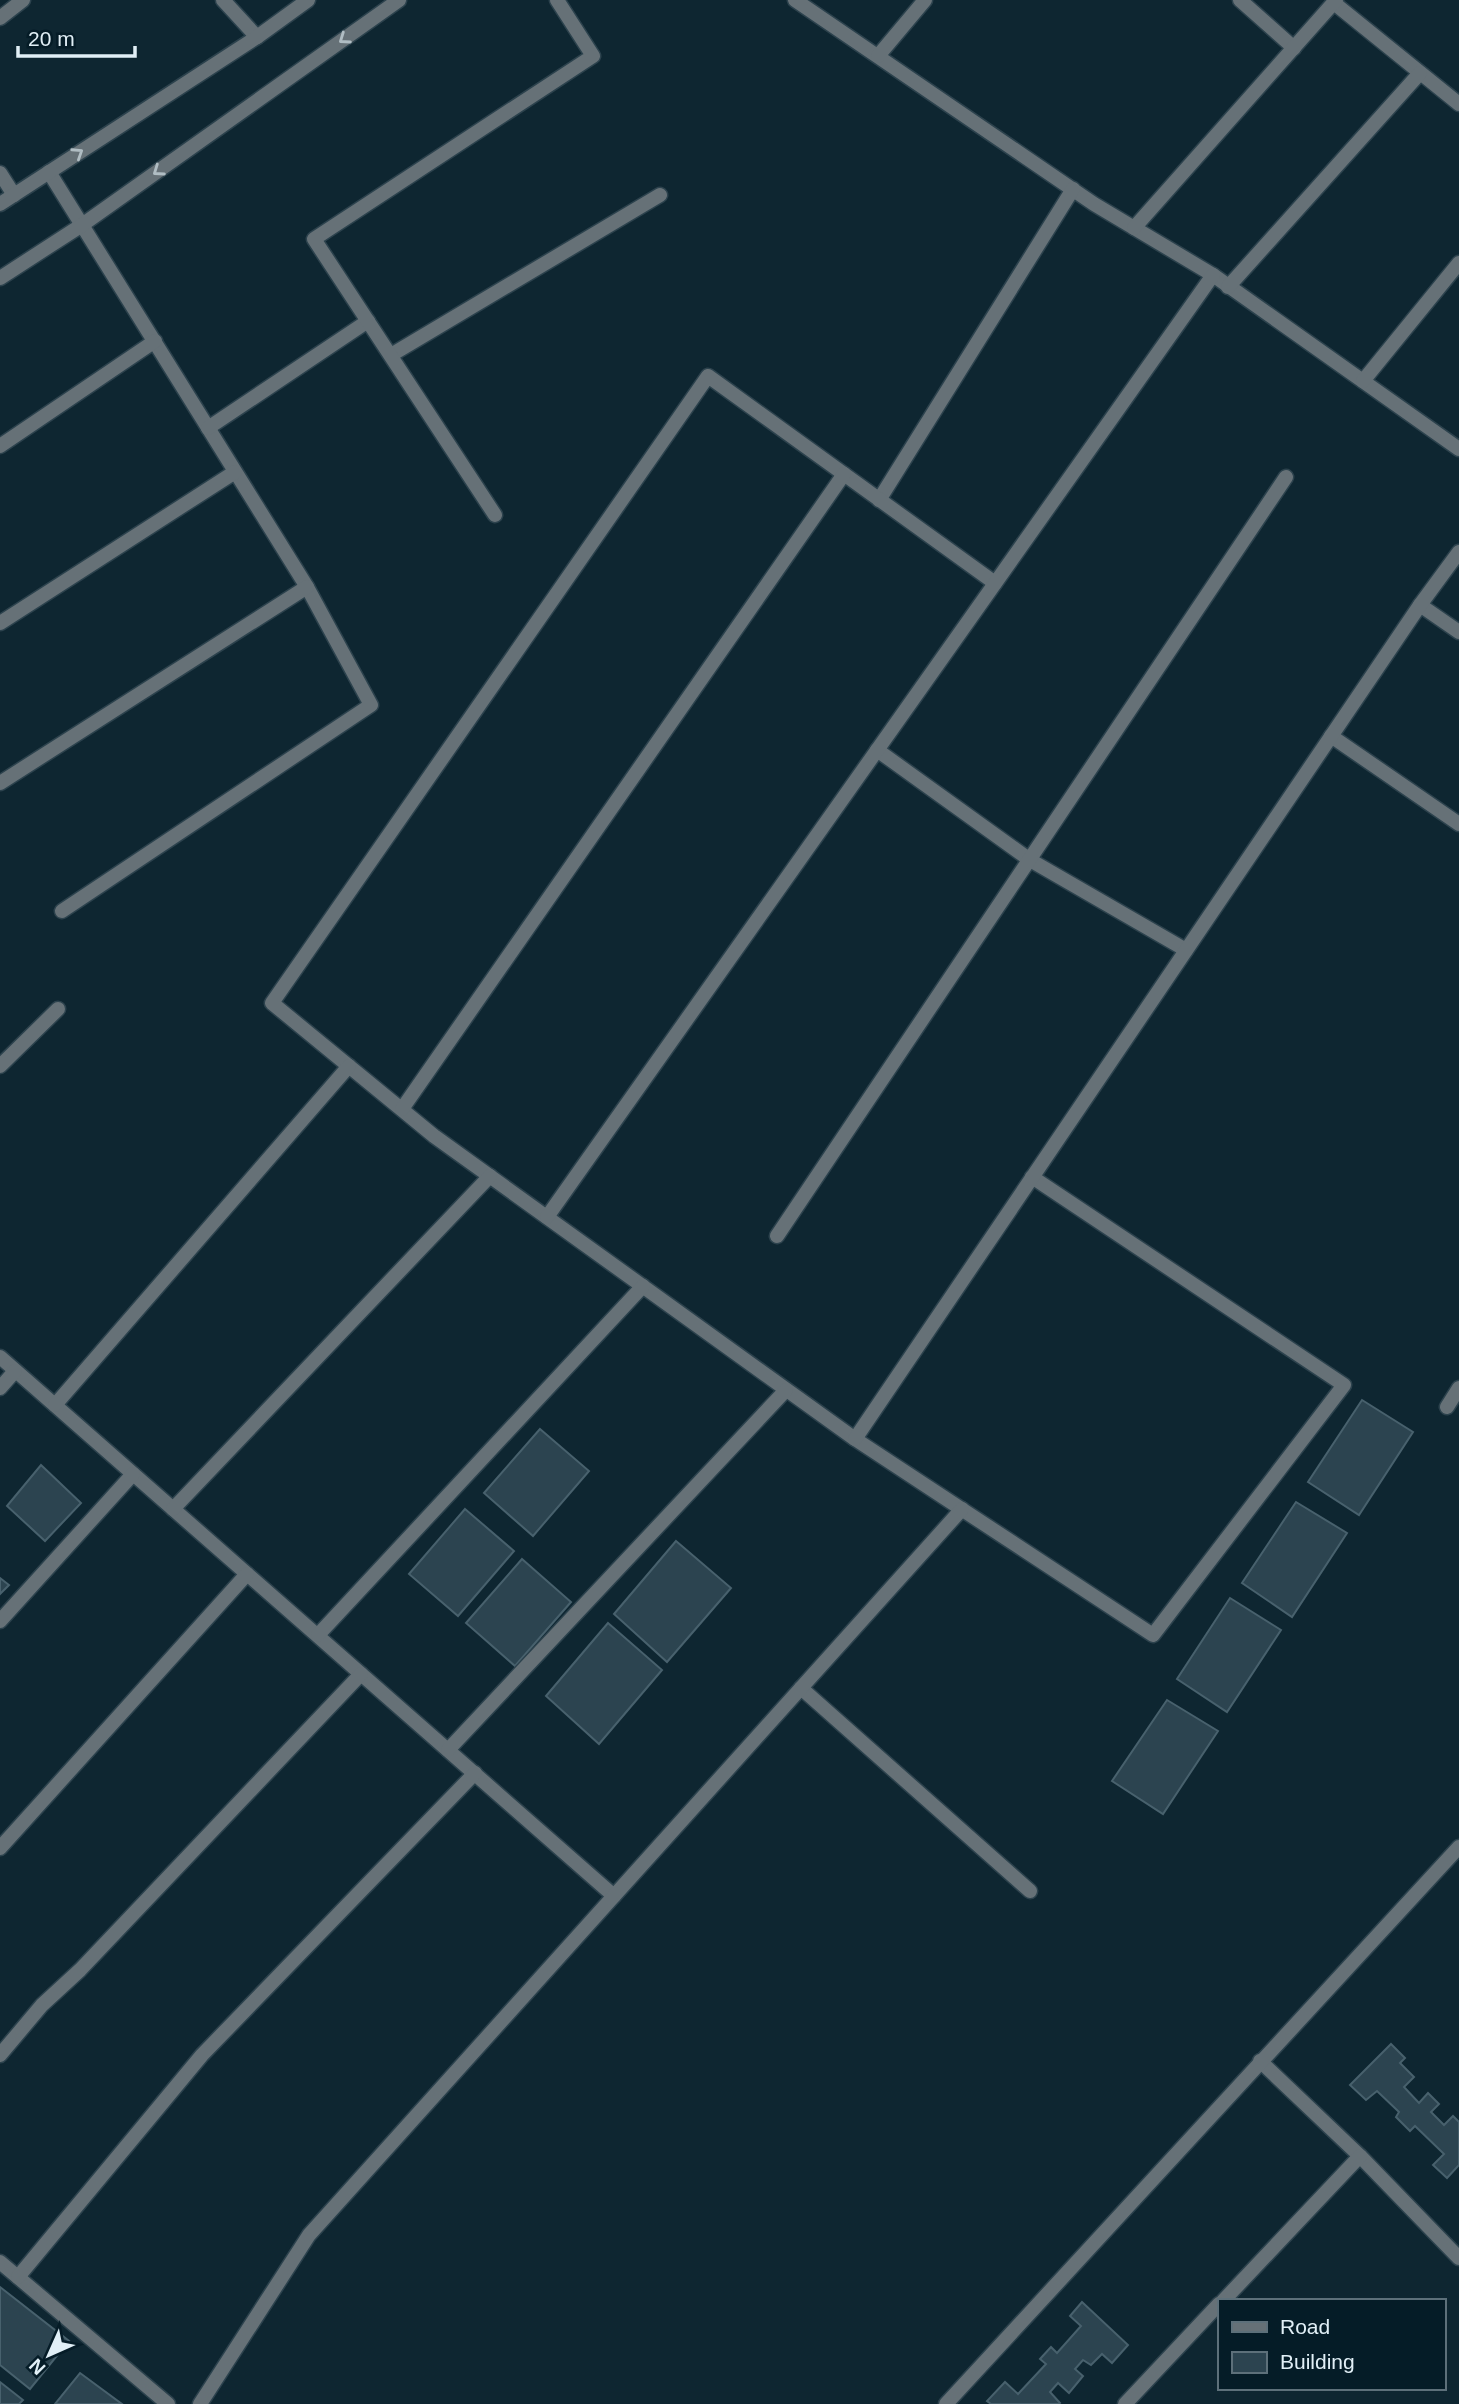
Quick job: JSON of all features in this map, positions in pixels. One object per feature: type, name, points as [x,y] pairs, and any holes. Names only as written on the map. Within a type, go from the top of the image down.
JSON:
[{"type":"street","points":[[0,18],[23,0]]},
{"type":"street","points":[[223,0],[257,37]]},
{"type":"street","points":[[0,204],[257,37],[308,0]]},
{"type":"street","points":[[0,278],[82,225],[400,0]]},
{"type":"street","points":[[495,515],[314,239],[593,56],[557,0]]},
{"type":"street","points":[[795,0],[1073,189],[1213,275],[1459,449]]},
{"type":"street","points":[[878,56],[925,0]]},
{"type":"street","points":[[1240,0],[1294,48]]},
{"type":"street","points":[[1134,228],[1335,1],[1459,104]]},
{"type":"street","points":[[1228,286],[1420,72]]},
{"type":"street","points":[[49,172],[307,587],[371,705],[62,911]]},
{"type":"street","points":[[0,173],[14,195]]},
{"type":"street","points":[[879,499],[1073,189]]},
{"type":"street","points":[[391,355],[660,195]]},
{"type":"street","points":[[1363,381],[1459,262]]},
{"type":"street","points":[[547,1217],[1213,275]]},
{"type":"street","points":[[208,428],[368,321]]},
{"type":"street","points":[[0,446],[155,341]]},
{"type":"street","points":[[995,583],[708,376],[272,1003],[402,1109],[786,1390],[855,1439],[1153,1635],[1344,1385],[1032,1177]]},
{"type":"street","points":[[0,623],[235,472]]},
{"type":"street","points":[[402,1109],[844,474]]},
{"type":"street","points":[[777,1236],[1286,477]]},
{"type":"street","points":[[855,1439],[1420,605],[1459,552]]},
{"type":"street","points":[[0,783],[307,587]]},
{"type":"street","points":[[1420,605],[1459,632]]},
{"type":"street","points":[[1331,736],[1459,824]]},
{"type":"street","points":[[877,750],[1030,860],[1186,950]]},
{"type":"street","points":[[0,1066],[58,1009]]},
{"type":"street","points":[[55,1405],[349,1066]]},
{"type":"street","points":[[173,1509],[491,1176]]},
{"type":"street","points":[[318,1635],[643,1286]]},
{"type":"street","points":[[0,1357],[614,1896]]},
{"type":"street","points":[[0,1388],[15,1371]]},
{"type":"street","points":[[1447,1407],[1459,1388]]},
{"type":"street","points":[[448,1750],[786,1390]]},
{"type":"street","points":[[0,1621],[133,1474]]},
{"type":"street","points":[[200,2404],[309,2235],[962,1509]]},
{"type":"street","points":[[0,1848],[247,1574]]},
{"type":"street","points":[[0,2054],[42,2005],[90,1960],[361,1674]]},
{"type":"street","points":[[802,1688],[1030,1891]]},
{"type":"street","points":[[18,2277],[202,2055],[475,1773]]},
{"type":"street","points":[[946,2404],[1459,1847]]},
{"type":"street","points":[[1260,2062],[1360,2156],[1459,2258]]},
{"type":"street","points":[[1224,2299],[1360,2156]]},
{"type":"street","points":[[0,2262],[168,2404]]},
{"type":"street","points":[[1125,2404],[1218,2305]]},
{"type":"building","points":[[1362,1400],[1413,1432],[1359,1515],[1308,1482]]},
{"type":"building","points":[[540,1429],[589,1471],[533,1536],[484,1493]]},
{"type":"building","points":[[41,1465],[81,1503],[45,1541],[7,1506]]},
{"type":"building","points":[[1296,1502],[1347,1533],[1292,1617],[1242,1583]]},
{"type":"building","points":[[465,1509],[514,1551],[458,1616],[409,1574]]},
{"type":"building","points":[[676,1541],[731,1588],[667,1662],[614,1614]]},
{"type":"building","points":[[522,1559],[571,1602],[515,1666],[466,1623]]},
{"type":"building","points":[[0,1578],[9,1585],[0,1594]]},
{"type":"building","points":[[1230,1598],[1281,1630],[1227,1712],[1177,1679]]},
{"type":"building","points":[[608,1623],[662,1670],[599,1744],[546,1696]]},
{"type":"building","points":[[1167,1700],[1218,1731],[1163,1814],[1112,1781]]},
{"type":"building","points":[[1391,2044],[1405,2058],[1400,2063],[1414,2077],[1404,2087],[1419,2103],[1428,2093],[1439,2104],[1431,2112],[1444,2125],[1453,2116],[1459,2122],[1459,2165],[1447,2178],[1433,2165],[1444,2154],[1415,2126],[1410,2131],[1396,2117],[1399,2112],[1377,2091],[1366,2100],[1350,2085]]},
{"type":"building","points":[[0,2287],[69,2341],[30,2389],[0,2365]]},
{"type":"building","points":[[1082,2302],[1128,2345],[1112,2363],[1102,2354],[1091,2365],[1083,2360],[1075,2369],[1083,2376],[1069,2393],[1058,2383],[1050,2392],[1059,2404],[991,2404],[987,2401],[1005,2382],[1018,2394],[1046,2364],[1040,2359],[1051,2347],[1057,2353],[1081,2326],[1070,2316]]},
{"type":"building","points":[[80,2373],[122,2404],[55,2404]]},
{"type":"building","points":[[0,2382],[23,2400],[19,2404],[0,2404]]}]
